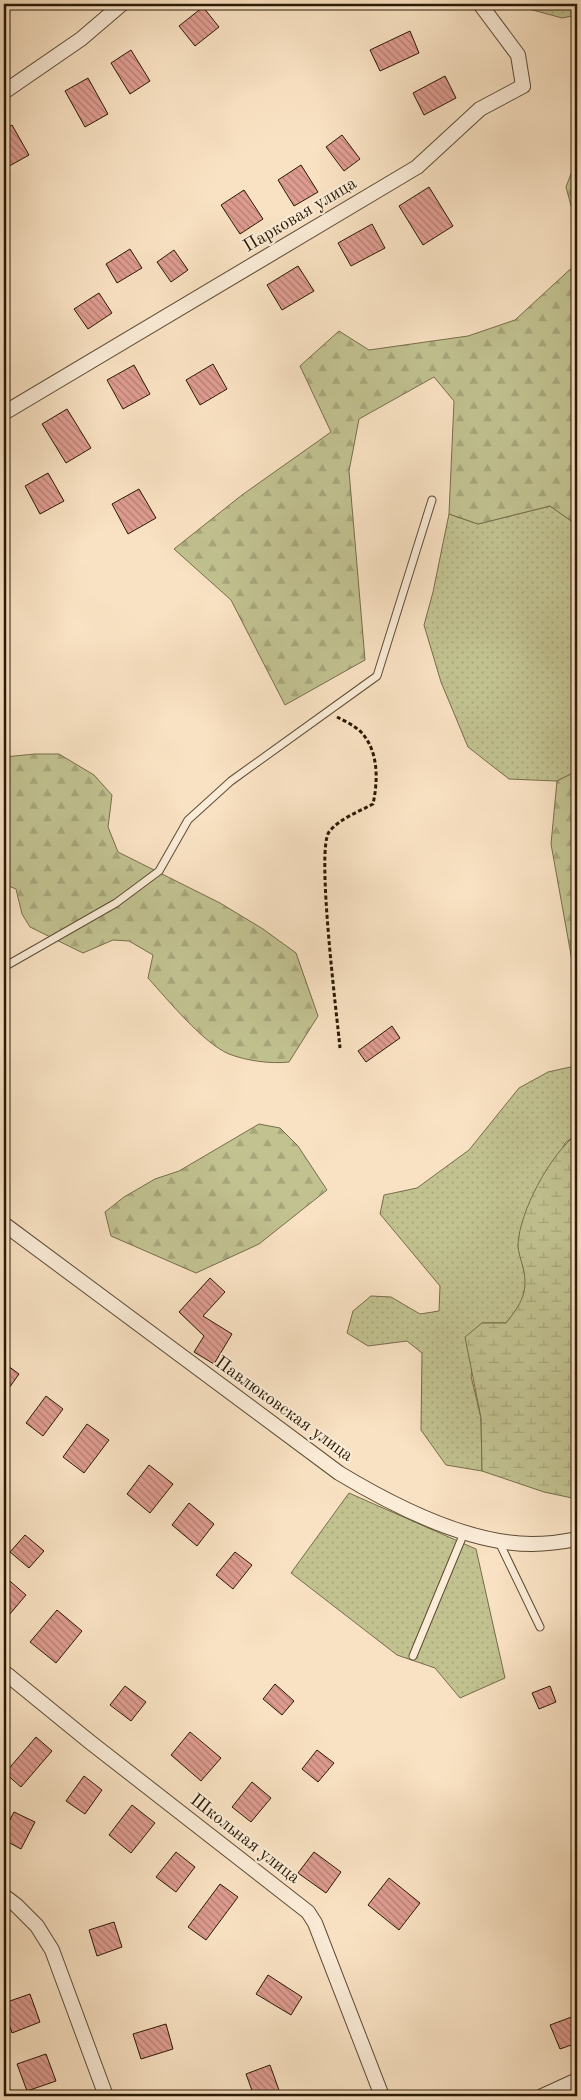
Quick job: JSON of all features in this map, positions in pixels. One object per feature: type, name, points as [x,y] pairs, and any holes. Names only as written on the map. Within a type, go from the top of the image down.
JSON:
[{"type":"street","points":[[4,92],[81,39],[122,4]]},
{"type":"street","name":"Парковая улица","points":[[4,413],[417,168],[480,109],[523,86],[518,55],[480,4]]},
{"type":"street","name":"Павлюковская улица","points":[[4,1224],[339,1473],[367,1490],[464,1533],[530,1544],[577,1539]]},
{"type":"street","name":"Школьная улица","points":[[4,1672],[308,1912],[315,1923],[382,2096]]},
{"type":"street","points":[[4,1896],[38,1926],[52,1950],[106,2096]]},
{"type":"street","points":[[542,2096],[577,2080]]},
{"type":"lane","points":[[4,967],[116,903],[159,871],[188,820],[231,781],[377,676],[432,500]]},
{"type":"lane","points":[[413,1656],[464,1533]]},
{"type":"lane","points":[[498,1540],[540,1627]]},
{"type":"path","points":[[328,711],[361,732],[376,763],[377,786],[373,804],[338,822],[327,834],[324,861],[327,916],[340,1048]]},
{"type":"green space","points":[[511,4],[577,4],[577,15],[562,18]]},
{"type":"green space","points":[[577,158],[577,228],[566,187]]},
{"type":"green space","points":[[577,263],[577,525],[550,506],[478,524],[449,514],[454,401],[434,377],[359,419],[349,471],[365,660],[285,705],[231,600],[174,549],[242,495],[331,432],[300,366],[339,331],[369,350],[468,336],[515,320]]},
{"type":"green space","points":[[550,506],[577,525],[577,771],[557,781],[509,779],[468,747],[441,682],[424,625],[433,592],[449,514],[478,524]]},
{"type":"green space","points":[[59,754],[94,775],[112,795],[108,827],[118,852],[220,903],[263,929],[296,953],[318,1016],[289,1062],[267,1062],[243,1058],[229,1054],[208,1041],[148,978],[153,955],[129,941],[113,940],[83,953],[30,927],[22,914],[16,889],[4,884],[4,757]]},
{"type":"green space","points":[[577,771],[577,972],[573,966],[551,844],[557,781]]},
{"type":"green space","points":[[577,1067],[577,1134],[565,1143],[518,1245],[526,1280],[522,1304],[506,1323],[482,1323],[471,1376],[481,1418],[482,1471],[446,1465],[421,1430],[422,1353],[407,1341],[368,1346],[347,1333],[353,1311],[371,1296],[391,1297],[420,1314],[439,1311],[440,1286],[380,1214],[384,1195],[417,1188],[469,1150],[519,1088],[548,1072]]},
{"type":"green space","points":[[259,1124],[280,1128],[298,1146],[327,1190],[259,1244],[196,1273],[111,1236],[105,1212],[124,1197],[155,1179],[179,1171]]},
{"type":"green space","points":[[577,1134],[577,1499],[544,1492],[482,1471],[481,1418],[465,1337],[482,1323],[506,1323],[520,1304],[524,1291],[525,1276],[518,1245],[524,1216],[530,1200],[547,1169],[567,1143]]},
{"type":"green space","points":[[349,1493],[476,1549],[505,1678],[460,1698],[435,1668],[397,1655],[291,1573]]},
{"type":"building","points":[[203,7],[219,27],[195,46],[179,26]]},
{"type":"building","points":[[410,31],[419,53],[380,71],[370,50]]},
{"type":"building","points":[[131,50],[150,81],[130,94],[111,63]]},
{"type":"building","points":[[445,76],[456,98],[424,115],[413,93]]},
{"type":"building","points":[[88,78],[108,114],[85,127],[65,91]]},
{"type":"building","points":[[12,125],[29,155],[4,169],[4,130]]},
{"type":"building","points":[[342,135],[360,159],[344,171],[326,147]]},
{"type":"building","points":[[301,165],[318,192],[294,206],[278,180]]},
{"type":"building","points":[[429,187],[453,226],[423,245],[399,206]]},
{"type":"building","points":[[244,190],[263,219],[240,234],[221,205]]},
{"type":"building","points":[[372,224],[385,248],[351,266],[338,243]]},
{"type":"building","points":[[130,249],[142,268],[117,283],[106,264]]},
{"type":"building","points":[[174,250],[188,270],[171,282],[157,262]]},
{"type":"building","points":[[298,266],[314,291],[282,310],[267,285]]},
{"type":"building","points":[[99,293],[112,313],[88,329],[74,309]]},
{"type":"building","points":[[213,364],[227,389],[200,405],[186,380]]},
{"type":"building","points":[[134,365],[150,394],[123,409],[107,380]]},
{"type":"building","points":[[67,409],[91,448],[66,463],[42,424]]},
{"type":"building","points":[[48,473],[64,501],[40,514],[25,486]]},
{"type":"building","points":[[139,489],[156,518],[128,534],[112,504]]},
{"type":"building","points":[[392,1026],[400,1038],[366,1062],[358,1051]]},
{"type":"building","points":[[210,1278],[225,1292],[203,1316],[232,1334],[214,1364],[194,1352],[204,1336],[179,1312]]},
{"type":"building","points":[[4,1363],[19,1374],[4,1395]]},
{"type":"building","points":[[46,1396],[63,1409],[43,1436],[26,1423]]},
{"type":"building","points":[[87,1424],[109,1440],[84,1473],[63,1457]]},
{"type":"building","points":[[149,1465],[173,1484],[150,1513],[127,1494]]},
{"type":"building","points":[[189,1503],[214,1524],[197,1546],[172,1525]]},
{"type":"building","points":[[25,1535],[44,1551],[29,1568],[10,1552]]},
{"type":"building","points":[[235,1552],[252,1565],[233,1589],[216,1575]]},
{"type":"building","points":[[4,1576],[26,1595],[4,1621]]},
{"type":"building","points":[[57,1610],[82,1631],[56,1663],[30,1642]]},
{"type":"building","points":[[275,1684],[294,1701],[282,1715],[263,1699]]},
{"type":"building","points":[[125,1686],[146,1702],[131,1721],[110,1705]]},
{"type":"building","points":[[550,1686],[556,1702],[539,1709],[532,1693]]},
{"type":"building","points":[[190,1732],[221,1758],[201,1781],[171,1755]]},
{"type":"building","points":[[36,1737],[52,1751],[21,1787],[5,1773]]},
{"type":"building","points":[[317,1750],[334,1763],[318,1782],[302,1769]]},
{"type":"building","points":[[84,1776],[102,1790],[85,1814],[66,1801]]},
{"type":"building","points":[[252,1782],[271,1798],[251,1822],[232,1807]]},
{"type":"building","points":[[132,1805],[155,1823],[131,1853],[109,1835]]},
{"type":"building","points":[[14,1812],[35,1822],[21,1849],[4,1840],[4,1831]]},
{"type":"building","points":[[176,1852],[195,1867],[176,1892],[156,1877]]},
{"type":"building","points":[[314,1852],[341,1872],[326,1893],[298,1873]]},
{"type":"building","points":[[389,1878],[420,1903],[399,1930],[368,1905]]},
{"type":"building","points":[[220,1884],[238,1897],[206,1940],[188,1927]]},
{"type":"building","points":[[114,1922],[122,1947],[97,1956],[89,1930]]},
{"type":"building","points":[[268,1975],[302,1997],[291,2015],[256,1994]]},
{"type":"building","points":[[30,1994],[40,2022],[12,2033],[4,2010],[4,2003]]},
{"type":"building","points":[[577,2015],[577,2043],[560,2049],[550,2025]]},
{"type":"building","points":[[166,2024],[173,2049],[141,2059],[133,2034]]},
{"type":"building","points":[[46,2054],[56,2081],[27,2091],[17,2064]]},
{"type":"building","points":[[270,2065],[280,2093],[270,2096],[254,2096],[246,2074]]}]
